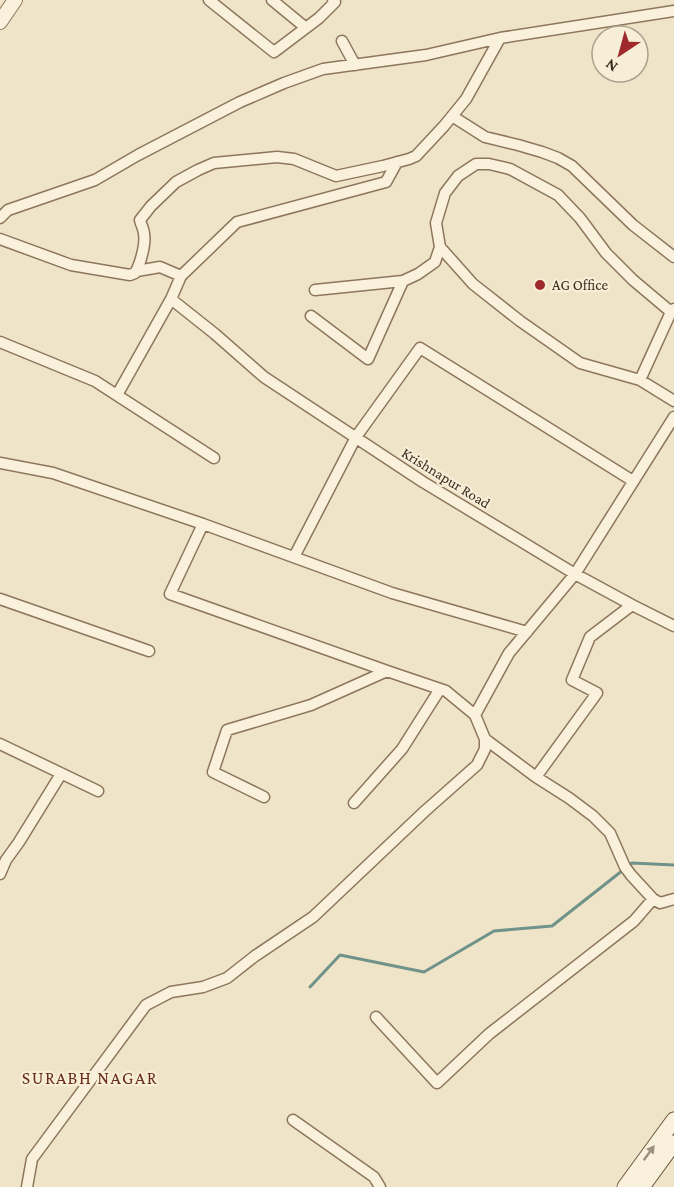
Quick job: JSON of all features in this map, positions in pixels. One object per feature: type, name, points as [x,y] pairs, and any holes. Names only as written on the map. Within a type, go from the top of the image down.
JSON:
[{"type":"main road","points":[[625,1187],[674,1120]]},
{"type":"main road","points":[[642,1187],[674,1143]]},
{"type":"street","points":[[0,21],[15,0]]},
{"type":"street","points":[[209,0],[274,52],[306,28],[335,2],[333,0]]},
{"type":"street","points":[[272,0],[306,28]]},
{"type":"street","points":[[0,218],[8,210],[95,180],[240,102],[323,69],[426,55],[500,38],[674,11]]},
{"type":"street","points":[[137,271],[144,242],[140,222],[143,215],[176,182],[214,164],[277,158],[294,159],[336,176],[409,159],[422,151],[466,99],[500,38]]},
{"type":"street","points":[[342,41],[355,65]]},
{"type":"street","points":[[452,116],[485,137],[558,158],[572,166],[633,225],[674,257]]},
{"type":"street","points":[[117,395],[171,299],[181,276],[237,222],[386,182],[397,162]]},
{"type":"street","points":[[315,290],[404,281],[418,274],[435,262],[440,247],[436,223],[446,194],[458,176],[476,164],[489,164],[510,169],[558,195],[580,218],[613,260],[633,280],[672,311],[640,380]]},
{"type":"street","points":[[0,239],[70,265],[130,275],[137,271],[160,267],[181,276]]},
{"type":"street","points":[[440,247],[473,284],[520,321],[580,363],[640,380],[674,401]]},
{"type":"street","points":[[311,316],[368,359],[404,281]]},
{"type":"street","name":"Krishnapur Road","points":[[171,299],[216,334],[264,377],[423,482],[574,574],[674,626]]},
{"type":"street","points":[[0,342],[95,381],[214,458]]},
{"type":"street","points":[[294,557],[356,437],[420,348],[633,481]]},
{"type":"street","points":[[475,715],[509,653],[574,574],[674,417]]},
{"type":"street","points":[[0,463],[53,473],[203,524],[392,593],[526,632]]},
{"type":"street","points":[[27,1187],[32,1159],[146,1005],[171,992],[203,987],[227,978],[313,917],[477,765],[485,749],[485,739],[475,715],[446,691],[170,594],[203,524]]},
{"type":"street","points":[[0,599],[149,651]]},
{"type":"street","points":[[536,777],[597,693],[572,680],[590,637],[632,605]]},
{"type":"street","points":[[264,796],[213,772],[227,730],[311,705],[387,671]]},
{"type":"street","points":[[354,803],[402,749],[440,689]]},
{"type":"street","points":[[485,739],[593,816],[610,833],[625,867],[653,899],[660,903],[674,898]]},
{"type":"street","points":[[0,744],[98,791]]},
{"type":"street","points":[[0,874],[6,860],[61,774]]},
{"type":"street","points":[[376,1017],[437,1083],[489,1034],[634,921],[653,899]]},
{"type":"street","points":[[293,1120],[374,1177],[380,1187]]},
{"type":"waterway","points":[[310,987],[340,955],[424,972],[494,931],[552,926],[632,863],[674,865]]},
{"type":"place","name":"AG Office","points":[[540,285]]},
{"type":"district","name":"SURABH NAGAR","points":[[90,1078]]}]
